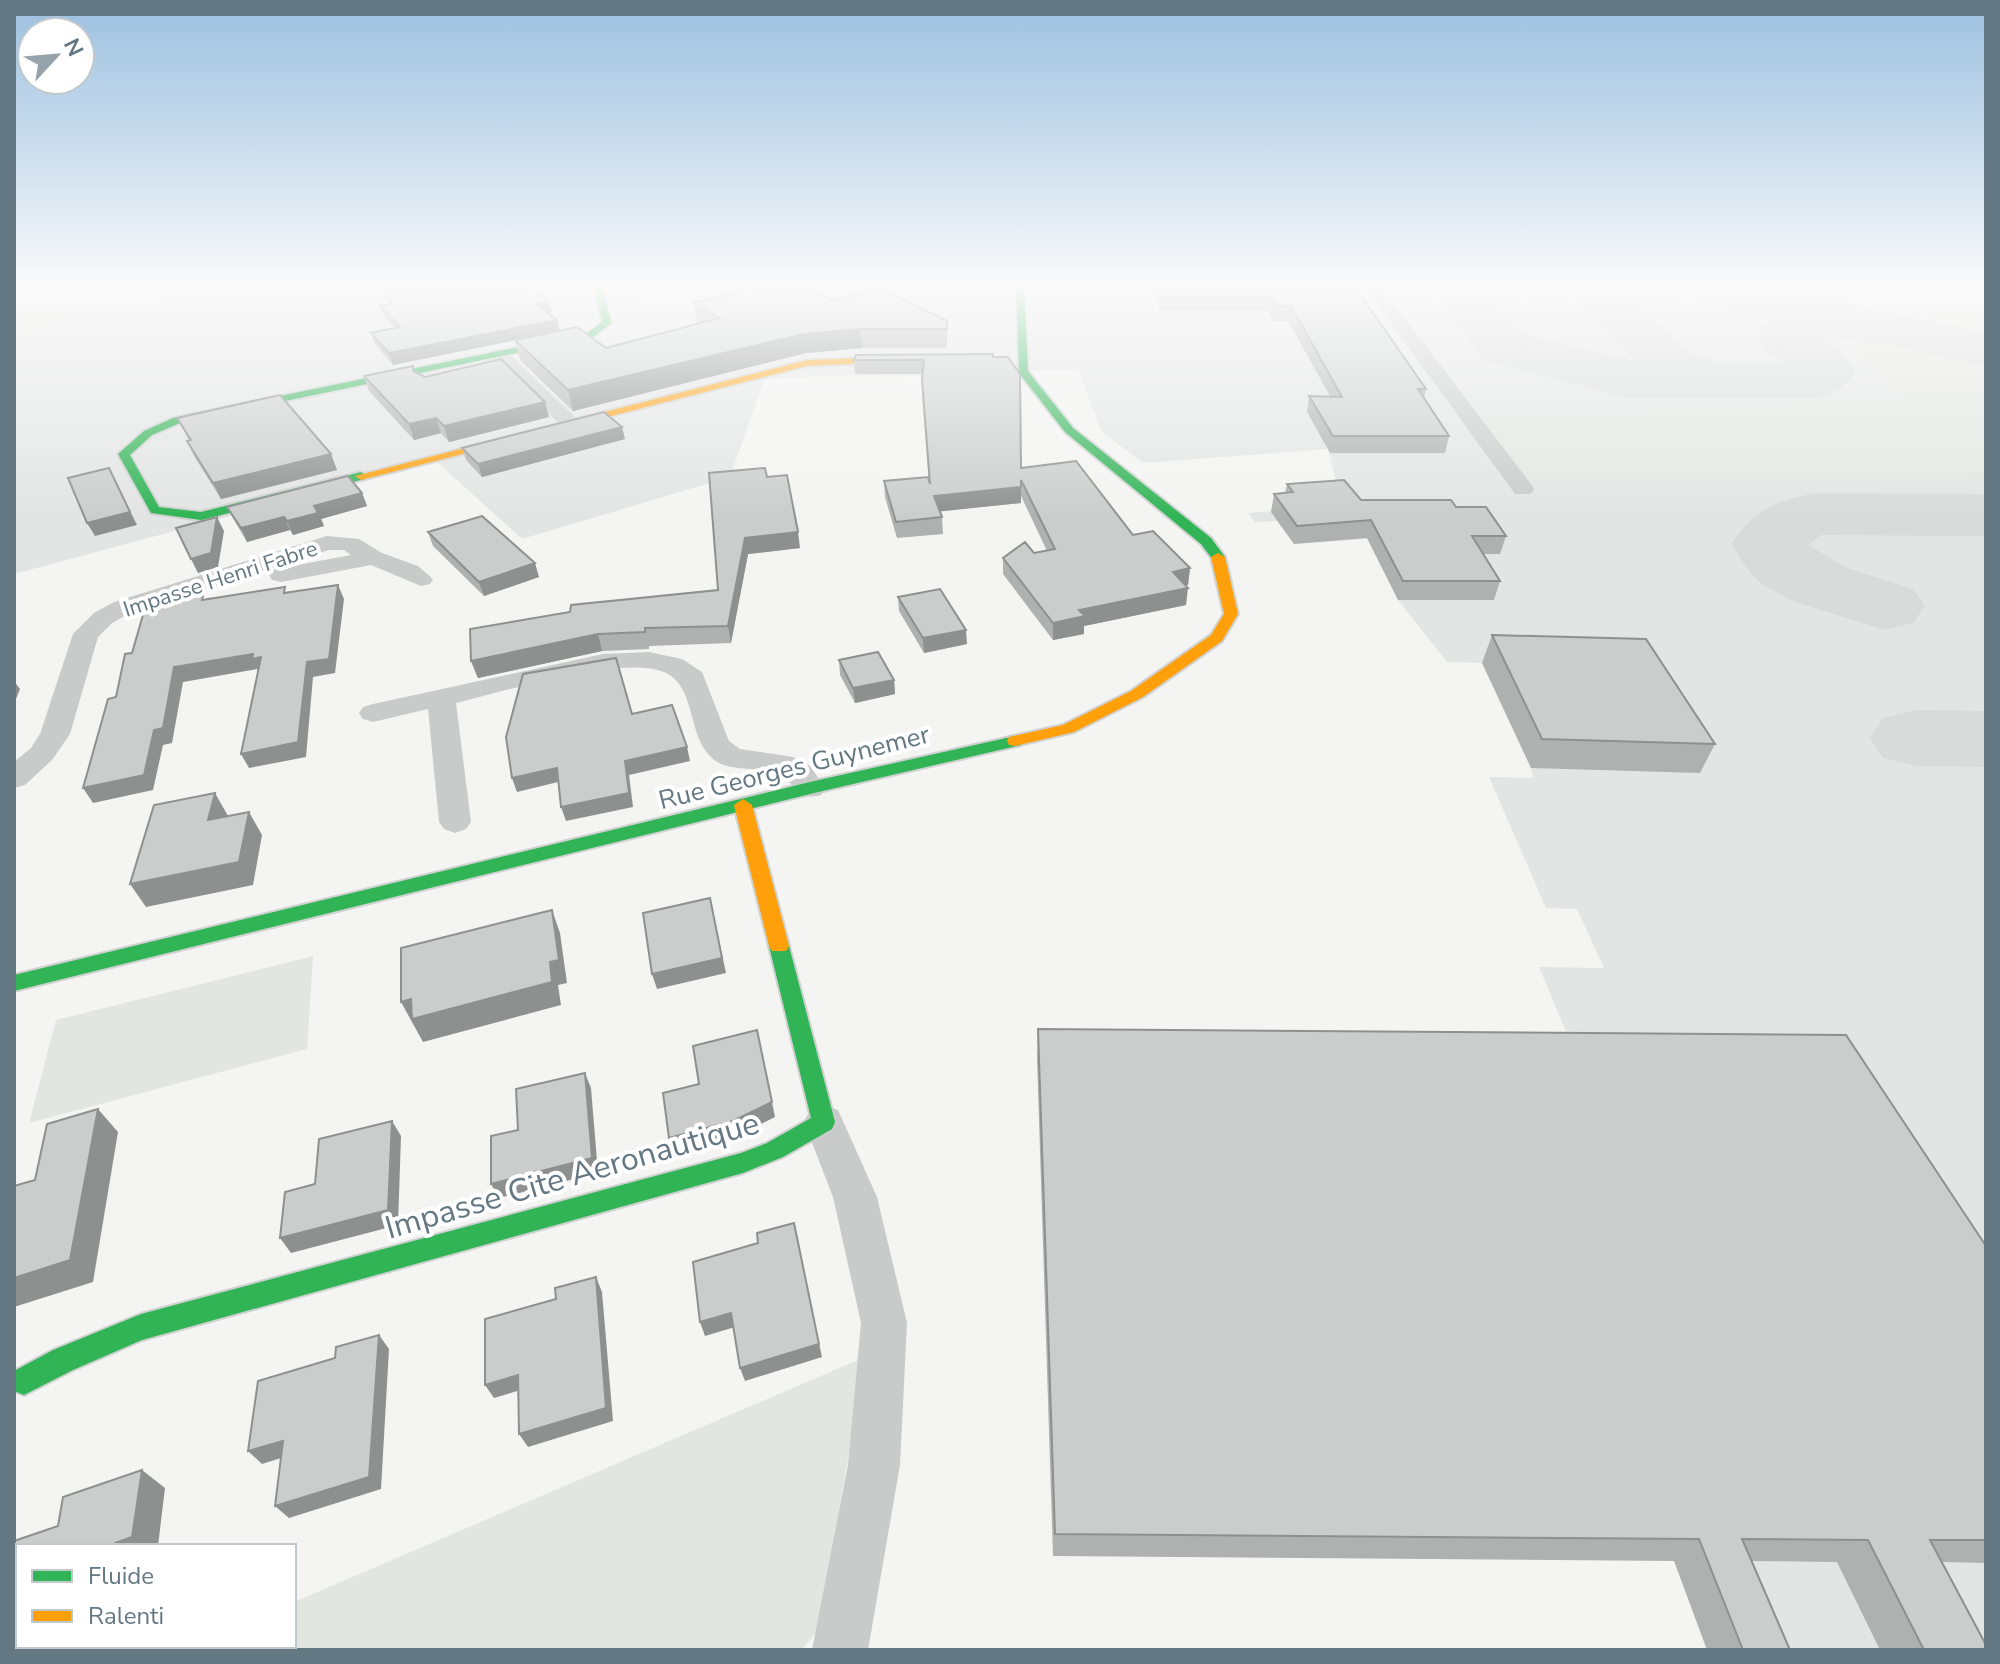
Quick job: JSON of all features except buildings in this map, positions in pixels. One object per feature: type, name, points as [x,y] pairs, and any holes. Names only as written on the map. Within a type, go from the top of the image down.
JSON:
[{"type":"street","points":[[480,364],[177,420],[150,430],[133,442],[124,454],[155,510],[201,516],[804,364]]},
{"type":"street","points":[[429,383],[490,364]]},
{"type":"street","points":[[510,364],[568,421]]},
{"type":"street","name":"Rue Georges Guynemer","points":[[14,983],[810,788],[1068,729],[1137,694],[1217,638],[1231,614],[1220,560],[1206,541],[1069,430],[1023,371],[1023,364]]},
{"type":"street","points":[[1430,364],[1523,489]]},
{"type":"street","name":"Impasse Henri Fabre","points":[[14,778],[42,754],[55,734],[86,634],[103,618],[123,607],[327,543],[345,541],[358,545],[372,558],[401,565],[421,579]]},
{"type":"street","points":[[373,713],[603,662],[649,660],[672,665],[692,678],[716,745],[732,757],[782,764],[799,773],[810,788]]},
{"type":"street","points":[[441,698],[455,822]]},
{"type":"street","points":[[743,805],[824,1122],[855,1197],[884,1323],[874,1465],[840,1650]]},
{"type":"street","name":"Impasse Cite Aeronautique","points":[[24,1381],[63,1360],[141,1327],[743,1163],[775,1150],[824,1122]]},
{"type":"shaded area","points":[[14,364],[1986,364],[1986,1650],[1765,1650],[1567,1034],[1539,967],[1604,968],[1577,909],[1546,908],[1489,777],[1533,778],[1531,768],[1483,663],[1447,662],[1398,600],[1367,539],[1294,544],[1277,521],[1255,522],[1248,513],[1289,510],[1340,497],[1328,449],[1143,463],[1102,432],[1078,370],[1010,371],[1010,378],[830,375],[764,380],[730,477],[522,539],[436,461],[14,574]]},
{"type":"shaded area","points":[[1871,364],[1986,364],[1986,480],[1525,478],[1464,419],[1906,396]]},
{"type":"shaded area","points":[[313,956],[307,1049],[29,1123],[56,1020]]},
{"type":"shaded area","points":[[865,1357],[820,1627],[802,1650],[177,1650],[296,1648],[296,1601]]},
{"type":"taxiway","points":[[1565,364],[1629,380],[1814,380],[1826,373],[1820,364]]},
{"type":"taxiway","points":[[1671,364],[1712,379]]},
{"type":"taxiway","points":[[1885,606],[1803,577],[1777,557],[1768,544],[1788,524],[1814,514],[1986,515]]},
{"type":"taxiway","points":[[1916,738],[1986,739]]},
{"type":"traffic: fast","points":[[361,476],[201,516],[155,510],[124,454],[148,433],[177,420],[451,364]]},
{"type":"traffic: fast","points":[[1023,364],[1023,371],[1069,430],[1206,541],[1218,557]]},
{"type":"traffic: fast","points":[[14,983],[810,788],[1015,741]]},
{"type":"traffic: fast","points":[[24,1381],[63,1360],[141,1327],[743,1163],[775,1150],[824,1122],[779,946]]},
{"type":"traffic: slow","points":[[361,476],[804,364]]},
{"type":"traffic: slow","points":[[1015,741],[1068,729],[1137,694],[1217,638],[1231,614],[1218,557]]},
{"type":"traffic: slow","points":[[743,805],[779,946]]}]
